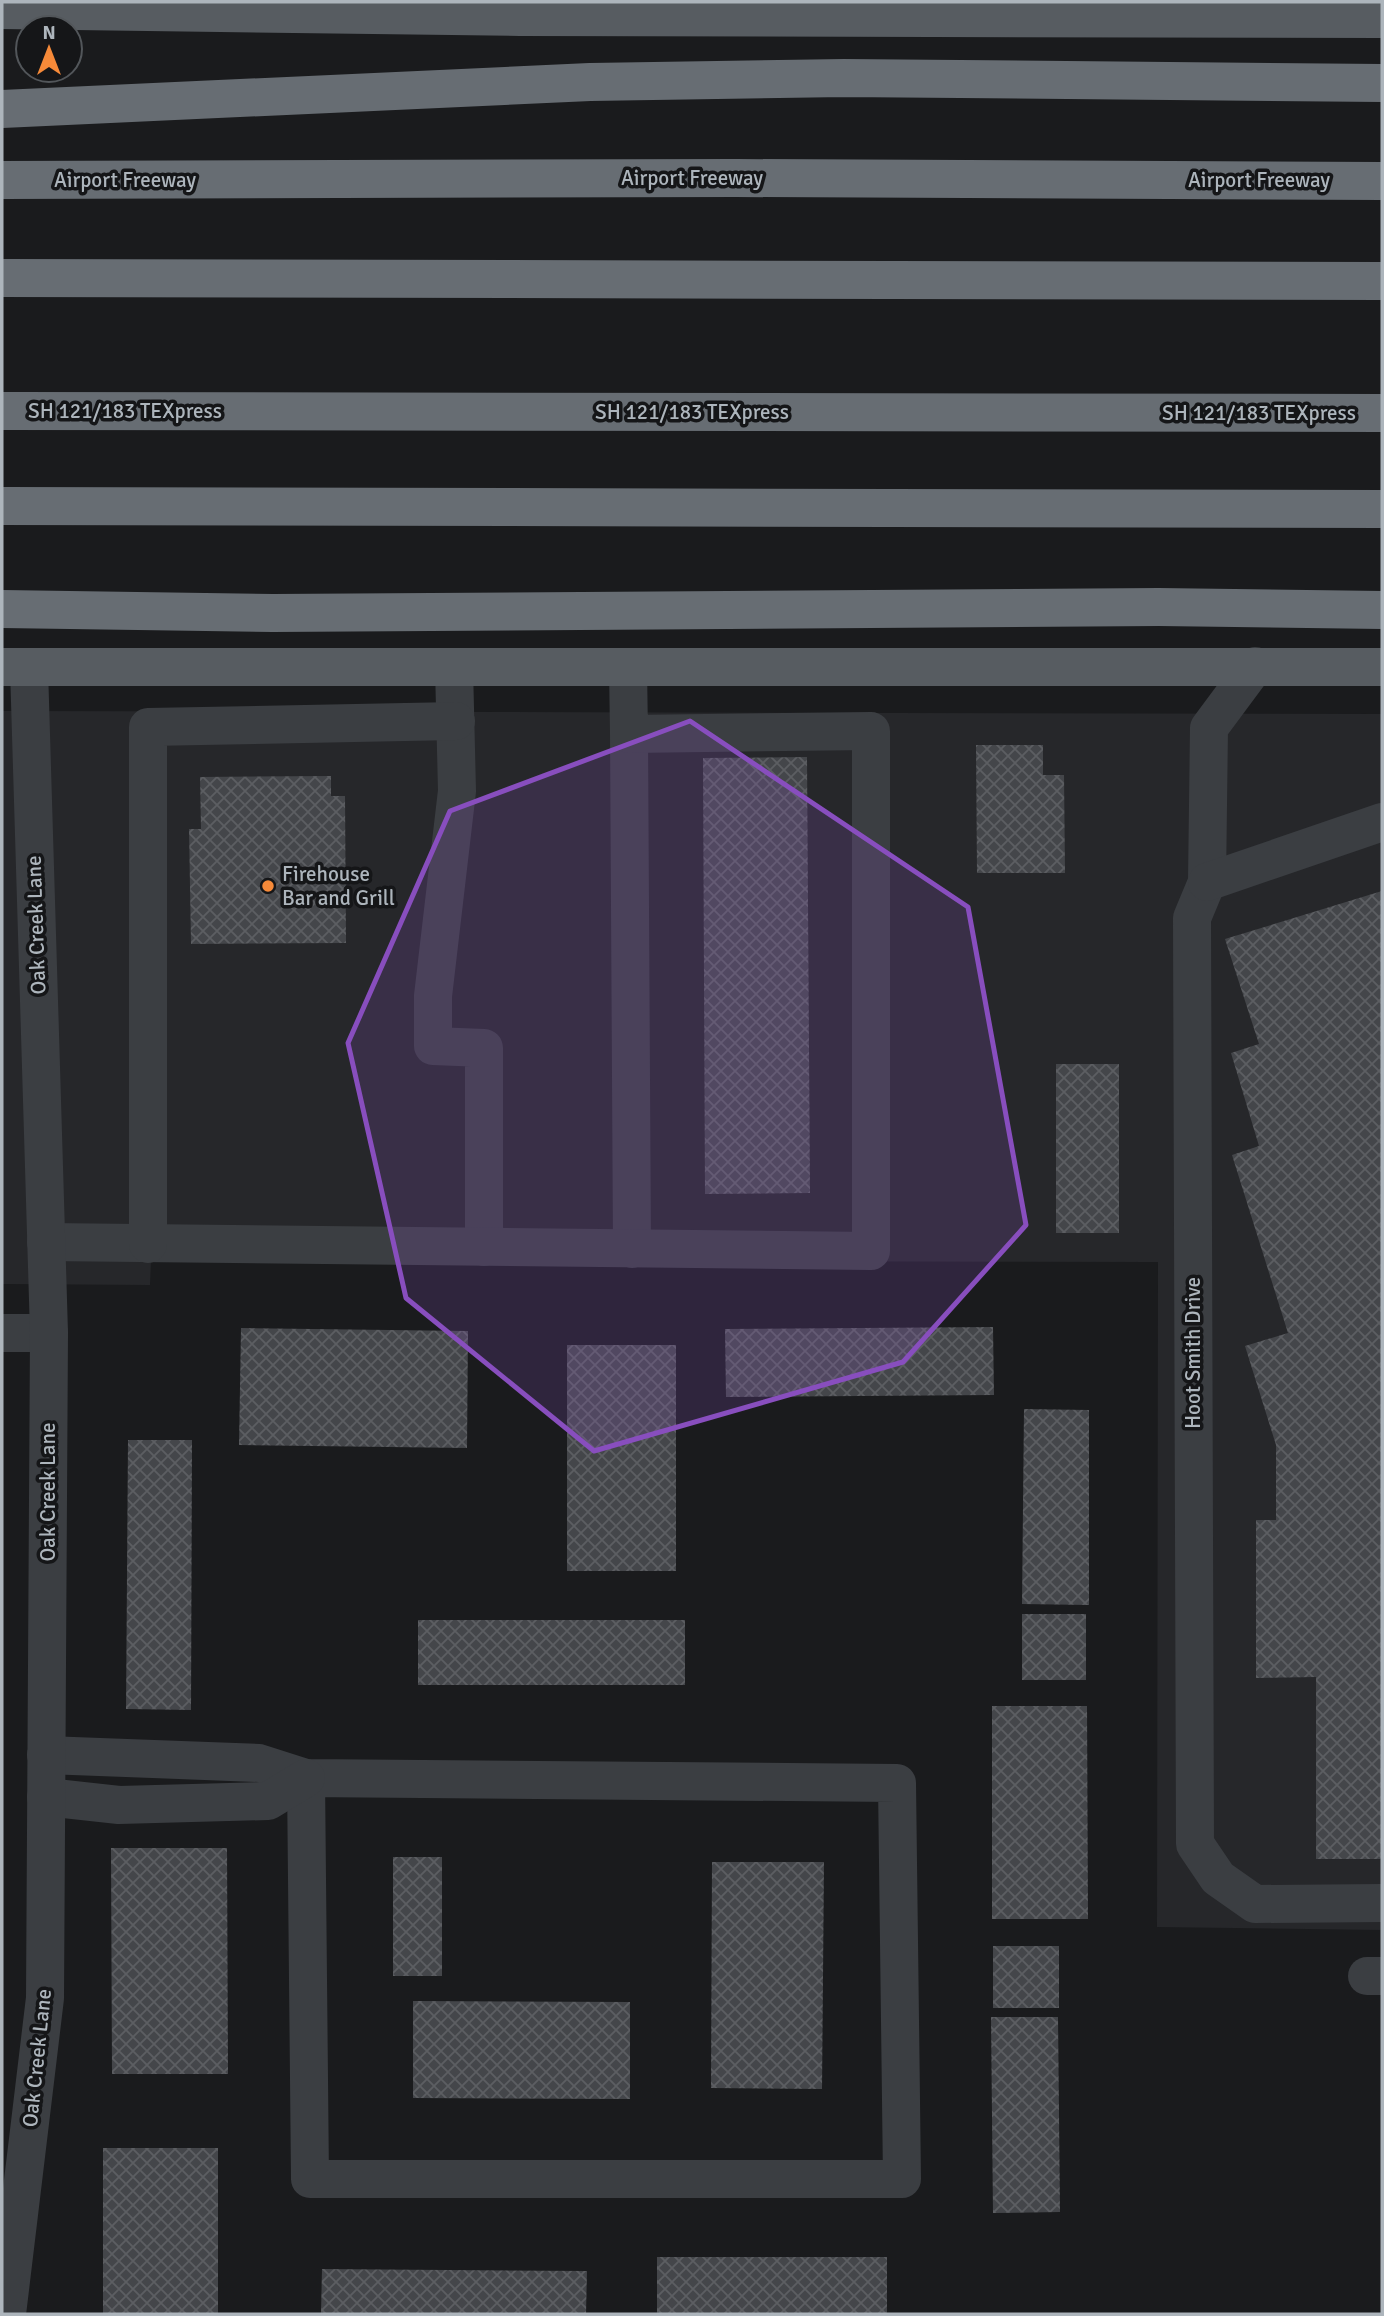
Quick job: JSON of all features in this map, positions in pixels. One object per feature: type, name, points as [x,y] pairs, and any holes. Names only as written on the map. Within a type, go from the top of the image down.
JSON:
[{"type":"highway","points":[[2,109],[590,82],[844,78],[1382,83]]},
{"type":"highway","name":"Airport Freeway","points":[[2,180],[749,178],[1382,181]]},
{"type":"highway","points":[[2,278],[1382,281]]},
{"type":"highway","name":"SH 121/183 TEXpress","points":[[2,411],[1382,413]]},
{"type":"highway","points":[[2,506],[1382,509]]},
{"type":"highway","points":[[2,609],[273,613],[1159,607],[1382,610]]},
{"type":"main road","points":[[2,10],[1312,10],[1382,19]]},
{"type":"main road","points":[[15,668],[1382,667]]},
{"type":"street","name":"Hoot Smith Drive","points":[[1255,666],[1209,728],[1207,881],[1192,918],[1195,1844],[1218,1878],[1255,1903],[1382,1903]]},
{"type":"street","points":[[454,667],[457,791],[433,996],[433,1046],[484,1048],[484,1247]]},
{"type":"street","points":[[628,667],[632,1249]]},
{"type":"street","name":"Oak Creek Lane","points":[[6,2314],[15,2142],[45,1998],[49,1333],[46,1242],[19,900],[15,668]]},
{"type":"street","points":[[148,1244],[148,727],[456,722]]},
{"type":"street","points":[[46,1242],[871,1251],[871,731],[629,734]]},
{"type":"street","points":[[1207,881],[1382,822]]},
{"type":"street","points":[[2,1333],[49,1333]]},
{"type":"street","points":[[46,1755],[259,1763],[306,1778],[897,1783],[902,2179],[310,2179],[306,1778]]},
{"type":"street","points":[[46,1797],[119,1805],[268,1801],[306,1778]]},
{"type":"highlighted area","points":[[690,721],[968,907],[1026,1225],[903,1362],[594,1451],[406,1298],[348,1043],[450,811]]},
{"type":"shaded area","points":[[2,711],[1382,714],[1382,1930],[1157,1927],[1158,1262],[151,1260],[150,1285],[2,1284]]},
{"type":"building","points":[[976,745],[1043,745],[1043,775],[1064,775],[1065,873],[977,873]]},
{"type":"building","points":[[807,757],[810,1193],[705,1194],[703,758]]},
{"type":"building","name":"Firehouse Bar and Grill","points":[[331,776],[331,796],[345,796],[346,943],[191,944],[189,829],[201,829],[200,777]]},
{"type":"building","points":[[1382,891],[1382,1859],[1316,1859],[1316,1677],[1256,1678],[1256,1520],[1276,1520],[1276,1445],[1245,1346],[1288,1333],[1232,1155],[1259,1146],[1231,1053],[1259,1044],[1225,939]]},
{"type":"building","points":[[1056,1064],[1119,1064],[1119,1233],[1056,1233]]},
{"type":"building","points":[[993,1327],[994,1395],[726,1397],[725,1329]]},
{"type":"building","points":[[241,1328],[468,1331],[467,1448],[239,1445]]},
{"type":"building","points":[[567,1345],[676,1345],[676,1571],[567,1571]]},
{"type":"building","points":[[1024,1409],[1089,1410],[1089,1605],[1022,1604]]},
{"type":"building","points":[[128,1440],[192,1440],[191,1710],[126,1709]]},
{"type":"building","points":[[1022,1614],[1086,1614],[1086,1680],[1022,1680]]},
{"type":"building","points":[[418,1620],[685,1620],[685,1685],[418,1685]]},
{"type":"building","points":[[992,1706],[1087,1706],[1088,1919],[992,1919]]},
{"type":"building","points":[[111,1848],[227,1848],[228,2074],[112,2074]]},
{"type":"building","points":[[393,1857],[442,1857],[442,1976],[393,1976]]},
{"type":"building","points":[[712,1862],[824,1862],[822,2089],[711,2088]]},
{"type":"building","points":[[993,1946],[1059,1946],[1059,2008],[993,2008]]},
{"type":"building","points":[[413,2001],[630,2002],[630,2099],[413,2098]]},
{"type":"building","points":[[991,2017],[1058,2017],[1060,2212],[993,2213]]},
{"type":"building","points":[[103,2148],[218,2148],[218,2314],[103,2314]]},
{"type":"building","points":[[657,2257],[887,2257],[887,2314],[657,2314]]},
{"type":"building","points":[[322,2269],[587,2271],[586,2314],[321,2314]]},
{"type":"place","name":"Firehouse Bar and Grill","points":[[268,886]]}]
